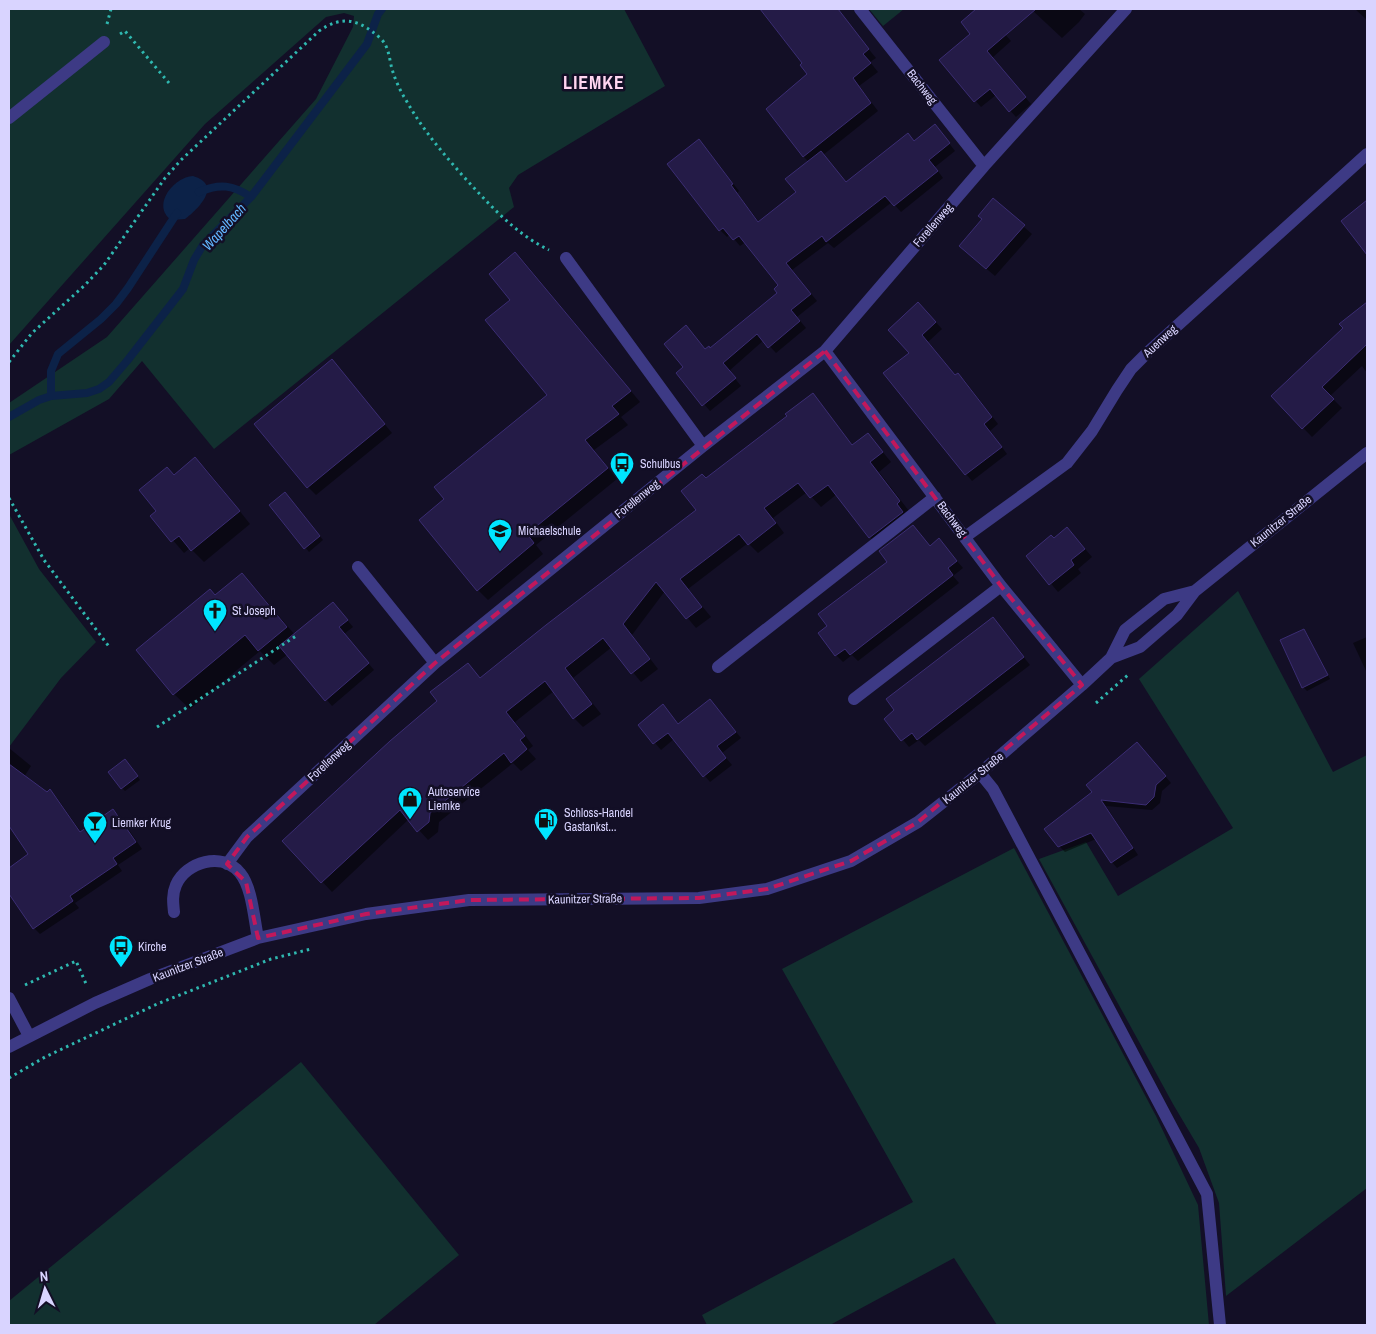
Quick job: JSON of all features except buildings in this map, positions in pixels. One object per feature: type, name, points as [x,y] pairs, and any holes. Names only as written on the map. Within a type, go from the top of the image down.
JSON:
[{"type":"street","name":"Bachweg","points":[[860,9],[984,166]]},
{"type":"street","name":"Forellenweg","points":[[227,864],[246,837],[435,663],[703,446],[825,351],[984,166],[1126,9]]},
{"type":"street","points":[[9,118],[104,42]]},
{"type":"street","name":"Auenweg","points":[[965,537],[1067,463],[1092,431],[1116,390],[1131,369],[1367,154]]},
{"type":"street","points":[[566,258],[703,446]]},
{"type":"street","name":"Bachweg","points":[[825,351],[1001,586],[1082,686]]},
{"type":"street","name":"Kaunitzer Straße","points":[[1111,658],[1140,647],[1177,616],[1195,591],[1367,453]]},
{"type":"street","points":[[718,667],[935,497]]},
{"type":"street","points":[[358,567],[435,663]]},
{"type":"street","points":[[854,699],[1001,586]]},
{"type":"street","name":"Kaunitzer Straße","points":[[9,1047],[95,1002],[258,938],[366,914],[469,900],[699,898],[767,889],[851,861],[918,822],[980,773],[1082,686],[1111,658],[1125,630],[1164,599],[1195,591]]},
{"type":"street","points":[[980,773],[994,789],[1207,1194],[1220,1325]]},
{"type":"street","points":[[174,912],[174,892],[176,885],[184,874],[194,866],[207,861],[220,861],[238,871],[246,882],[258,938]]},
{"type":"street","points":[[13,994],[29,1036]]},
{"type":"path","points":[[9,362],[32,332],[85,285],[104,265],[165,178],[180,160],[318,31],[330,24],[341,21],[360,23],[380,38],[385,45],[393,71],[405,99],[430,139],[494,210],[510,225],[539,245],[566,258]]},
{"type":"path","points":[[104,42],[125,31],[169,82]]},
{"type":"path","points":[[9,498],[44,560],[110,648]]},
{"type":"path","points":[[157,727],[296,636]]},
{"type":"path","points":[[13,994],[76,961]]},
{"type":"path","points":[[9,1078],[45,1057],[107,1027]]},
{"type":"highlighted area","points":[[825,351],[1001,586],[1082,685],[918,822],[851,861],[767,889],[699,898],[469,900],[366,914],[258,938],[246,882],[227,864],[247,837],[435,663]]},
{"type":"green space","points":[[9,9],[624,9],[665,86],[518,175],[509,188],[514,207],[214,449],[142,361],[109,399],[9,455],[9,403],[107,337],[316,99],[353,27],[354,16],[344,13],[326,17],[205,124],[9,345]]},
{"type":"green space","points":[[869,9],[904,9],[883,26]]},
{"type":"green space","points":[[9,514],[39,569],[96,642],[61,678],[9,747]]},
{"type":"green space","points":[[1238,591],[1333,772],[1367,755],[1367,1188],[1226,1296],[1219,1203],[1199,1148],[1039,859],[1086,842],[1118,896],[1233,828],[1139,679]]},
{"type":"green space","points":[[1014,848],[1156,1116],[1198,1205],[1209,1325],[997,1325],[954,1258],[830,1325],[707,1325],[702,1315],[913,1202],[782,969]]},
{"type":"green space","points":[[301,1062],[459,1255],[374,1325],[9,1325],[9,1301]]},
{"type":"water","points":[[193,176],[202,180],[206,185],[205,197],[185,219],[171,220],[165,214],[163,207],[167,193],[179,181]]},
{"type":"waterway","name":"Wapelbach","points":[[9,417],[39,400],[51,396],[87,393],[99,389],[109,382],[183,289],[194,260],[203,245],[251,197],[367,44],[378,14],[382,9]]},
{"type":"waterway","points":[[199,192],[220,186],[238,190],[251,197]]},
{"type":"waterway","points":[[51,396],[51,371],[58,354],[101,319],[116,304],[177,213]]},
{"type":"place","name":"Schulbus","points":[[622,485]]},
{"type":"place","name":"Michaelschule","points":[[500,552]]},
{"type":"place","name":"St Joseph","points":[[215,632]]},
{"type":"place","name":"Autoservice Liemke","points":[[410,820]]},
{"type":"place","name":"Schloss-Handel Gastankst...","points":[[546,841]]},
{"type":"place","name":"Liemker Krug","points":[[95,844]]},
{"type":"place","name":"Kirche","points":[[121,968]]},
{"type":"district","name":"LIEMKE","points":[[594,83]]}]
